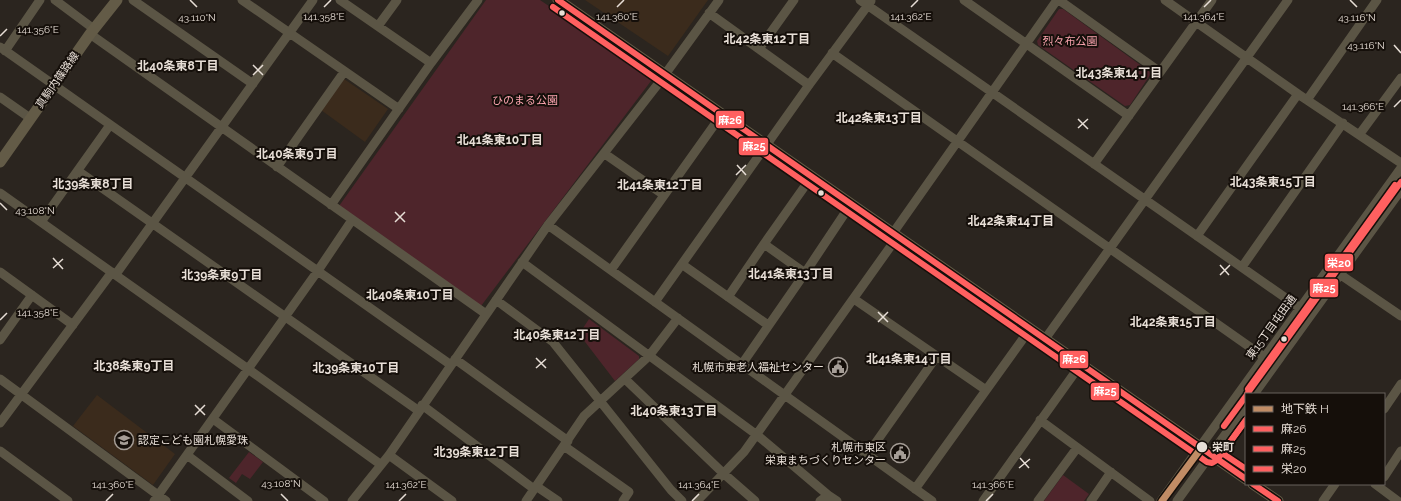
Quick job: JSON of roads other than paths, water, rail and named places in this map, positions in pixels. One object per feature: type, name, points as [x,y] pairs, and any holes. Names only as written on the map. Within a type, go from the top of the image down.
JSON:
[{"type":"main road","name":"真駒内篠路線","points":[[1,157],[92,31],[117,0]]},
{"type":"main road","points":[[558,0],[1245,478]]},
{"type":"main road","points":[[1254,485],[1278,501]]},
{"type":"street","points":[[40,0],[3,49],[317,272],[453,362],[566,444],[630,492],[623,501]]},
{"type":"street","points":[[55,0],[92,31],[221,128],[486,314]]},
{"type":"street","points":[[133,0],[253,84]]},
{"type":"street","points":[[242,0],[288,34],[399,109]]},
{"type":"street","points":[[0,423],[151,224],[313,0]]},
{"type":"street","points":[[340,0],[431,63]]},
{"type":"street","points":[[378,26],[397,0]]},
{"type":"street","points":[[331,205],[431,63],[478,0]]},
{"type":"street","points":[[352,501],[380,464],[389,455],[420,408],[548,225],[666,74],[719,0]]},
{"type":"street","points":[[759,49],[794,0]]},
{"type":"street","points":[[964,0],[1130,116]]},
{"type":"street","points":[[697,501],[744,452],[757,435],[854,299],[895,234],[991,92],[1058,0],[1160,72]]},
{"type":"street","points":[[1165,0],[1298,94],[1401,163]]},
{"type":"street","points":[[1094,164],[1212,0]]},
{"type":"street","points":[[1046,339],[1288,0]]},
{"type":"street","points":[[1307,100],[1377,0]]},
{"type":"street","points":[[656,302],[867,2],[991,92],[1310,315]]},
{"type":"street","points":[[709,13],[809,85]]},
{"type":"street","points":[[832,53],[1264,357]]},
{"type":"street","points":[[277,167],[344,72]]},
{"type":"street","points":[[1360,135],[1401,78]]},
{"type":"street","points":[[1197,236],[1298,94]]},
{"type":"street","points":[[0,97],[30,118]]},
{"type":"street","points":[[611,270],[722,114]]},
{"type":"street","points":[[1242,268],[1343,123]]},
{"type":"street","points":[[41,222],[110,125]]},
{"type":"street","points":[[605,154],[664,196]]},
{"type":"street","name":"東15丁目屯田通","points":[[1161,501],[1401,168]]},
{"type":"street","points":[[78,171],[284,317],[420,408],[535,488],[558,501]]},
{"type":"street","points":[[728,297],[812,176]]},
{"type":"street","points":[[1255,393],[1401,190]]},
{"type":"street","points":[[0,193],[380,464]]},
{"type":"street","points":[[742,364],[852,204]]},
{"type":"street","points":[[156,498],[317,272],[352,220]]},
{"type":"street","points":[[548,225],[932,501]]},
{"type":"street","points":[[764,244],[804,273]]},
{"type":"street","points":[[522,262],[757,435],[837,501]]},
{"type":"street","points":[[683,265],[768,326]]},
{"type":"street","points":[[1329,267],[1401,316]]},
{"type":"street","points":[[0,272],[73,325]]},
{"type":"street","points":[[0,340],[32,295]]},
{"type":"street","points":[[854,299],[986,390]]},
{"type":"street","points":[[496,300],[553,342],[671,490],[682,501]]},
{"type":"street","points":[[526,501],[584,416],[649,356],[678,318]]},
{"type":"street","points":[[916,489],[1030,328]]},
{"type":"street","points":[[867,454],[937,356]]},
{"type":"street","points":[[983,501],[1081,364]]},
{"type":"street","points":[[0,379],[156,498],[166,501]]},
{"type":"street","points":[[625,379],[723,473],[755,501]]},
{"type":"street","points":[[1385,408],[1401,384]]},
{"type":"street","points":[[1177,501],[1245,407]]},
{"type":"street","points":[[213,419],[324,501]]},
{"type":"street","points":[[1040,420],[1150,501]]},
{"type":"street","points":[[1038,501],[1077,448]]},
{"type":"street","points":[[0,451],[68,501]]},
{"type":"street","points":[[1385,476],[1401,452]]},
{"type":"street","points":[[186,455],[248,501]]},
{"type":"street","points":[[389,455],[452,501]]},
{"type":"street","points":[[1091,501],[1111,472]]},
{"type":"street","points":[[1323,501],[1334,485]]},
{"type":"street","points":[[1378,485],[1398,501]]},
{"type":"street","points":[[820,501],[828,495]]},
{"type":"metro line","name":"H","points":[[1162,501],[1202,447]]},
{"type":"place","name":"札幌市東老人福祉センター","points":[[838,367]]},
{"type":"place","name":"認定こども園札幌愛珠","points":[[124,440]]},
{"type":"place","name":"栄町","points":[[1202,447]]},
{"type":"place","name":"札幌市東区 栄東まちづくりセンター","points":[[900,453]]},
{"type":"district","name":"北42条東12丁目","points":[[767,39]]},
{"type":"district","name":"北40条東8丁目","points":[[178,66]]},
{"type":"district","name":"北43条東14丁目","points":[[1119,73]]},
{"type":"district","name":"北42条東13丁目","points":[[879,118]]},
{"type":"district","name":"北41条東10丁目","points":[[500,140]]},
{"type":"district","name":"北40条東9丁目","points":[[297,154]]},
{"type":"district","name":"北43条東15丁目","points":[[1273,182]]},
{"type":"district","name":"北39条東8丁目","points":[[93,184]]},
{"type":"district","name":"北41条東12丁目","points":[[660,185]]},
{"type":"district","name":"北42条東14丁目","points":[[1011,221]]},
{"type":"district","name":"北41条東13丁目","points":[[791,274]]},
{"type":"district","name":"北39条東9丁目","points":[[222,275]]},
{"type":"district","name":"北40条東10丁目","points":[[410,295]]},
{"type":"district","name":"北42条東15丁目","points":[[1173,322]]},
{"type":"district","name":"北40条東12丁目","points":[[557,335]]},
{"type":"district","name":"北41条東14丁目","points":[[909,359]]},
{"type":"district","name":"北38条東9丁目","points":[[134,366]]},
{"type":"district","name":"北39条東10丁目","points":[[356,368]]},
{"type":"district","name":"北40条東13丁目","points":[[674,411]]},
{"type":"district","name":"北39条東12丁目","points":[[477,452]]},
{"type":"park label","name":"烈々布公園","points":[[1070,41]]},
{"type":"park label","name":"ひのまる公園","points":[[525,100]]}]
